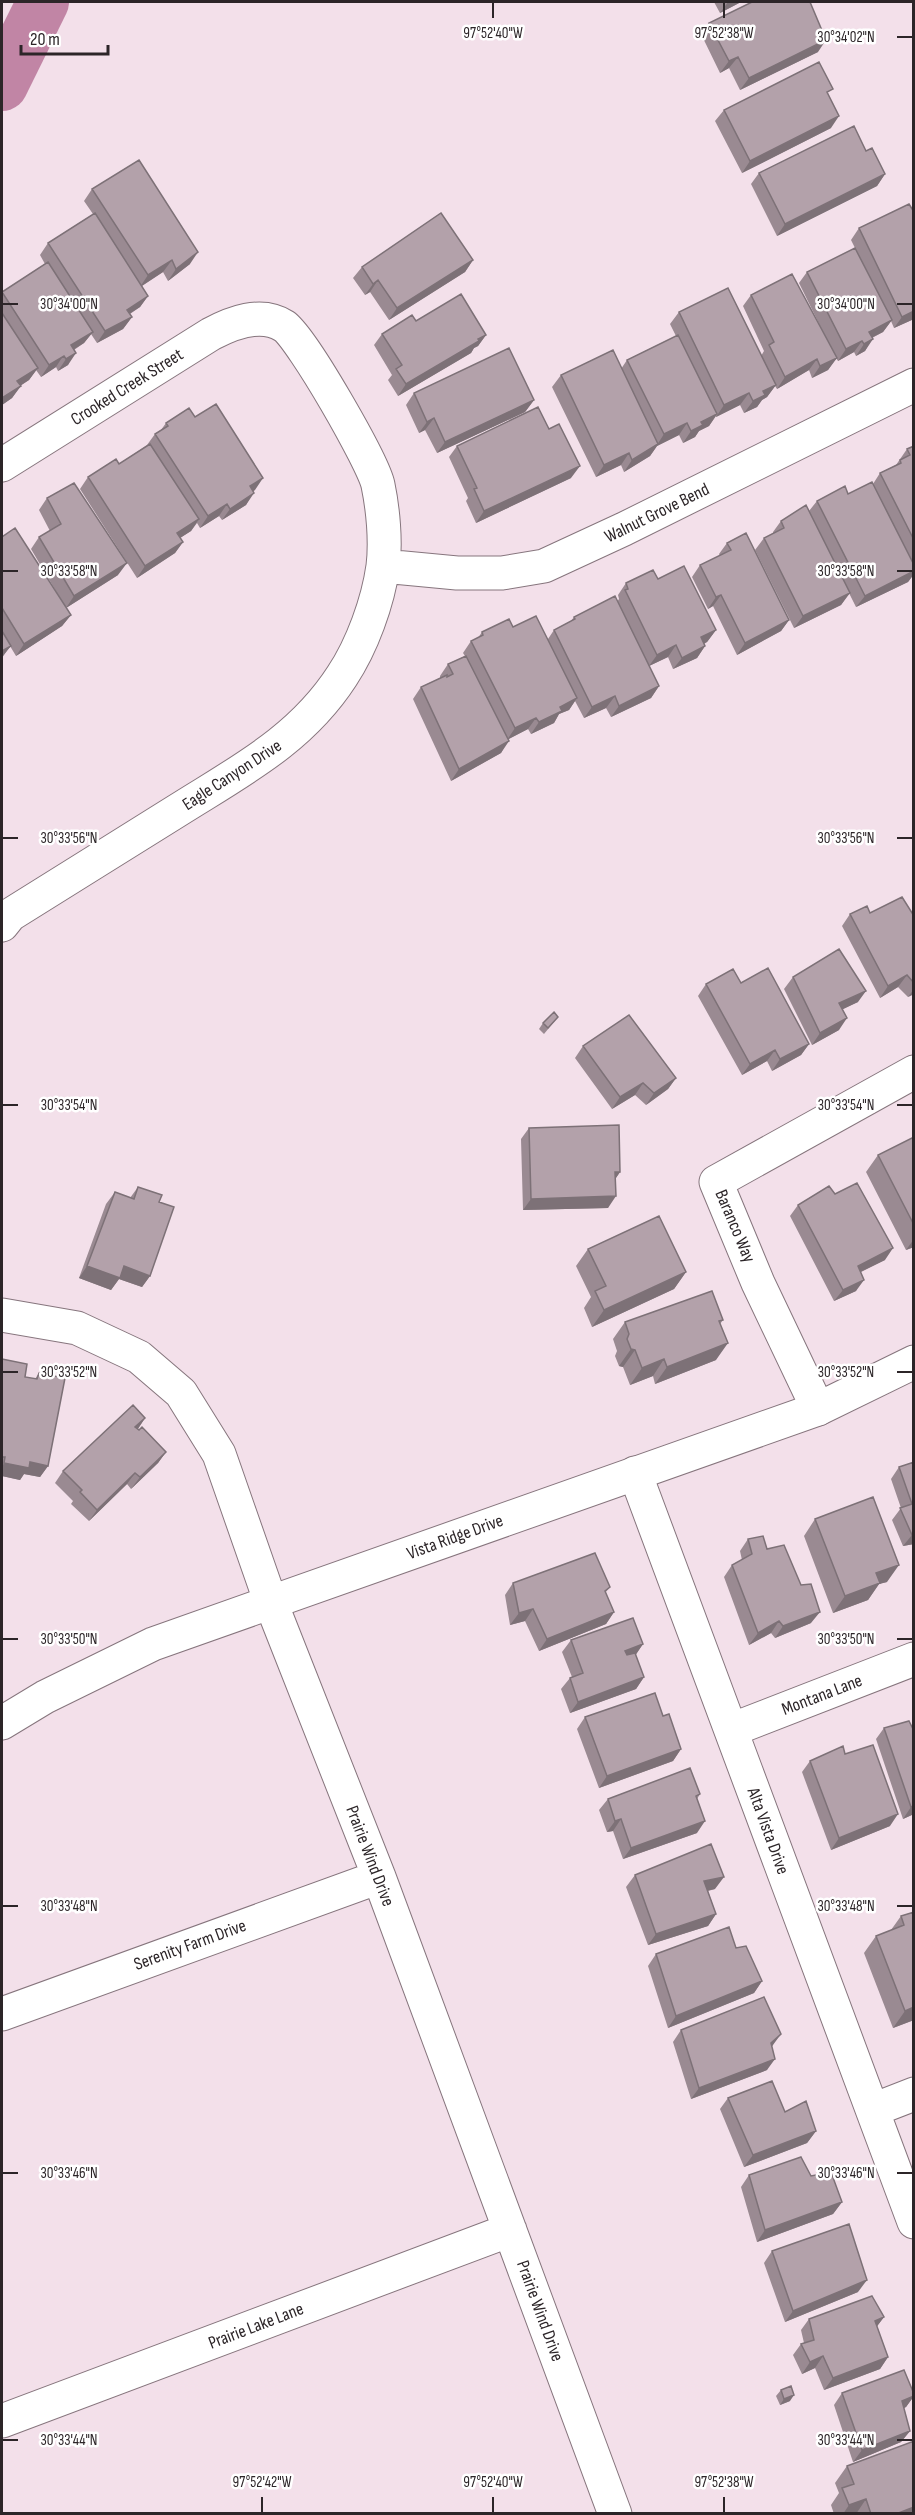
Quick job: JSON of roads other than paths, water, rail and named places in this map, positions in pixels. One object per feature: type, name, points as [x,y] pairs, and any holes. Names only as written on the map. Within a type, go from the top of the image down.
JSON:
[{"type":"street","name":"Crooked Creek Street","points":[[2,465],[211,334],[234,321],[256,319]]},
{"type":"street","name":"Eagle Canyon Drive","points":[[2,924],[10,915],[271,752],[316,712],[343,675],[369,620],[383,566],[378,483],[304,347],[283,325],[256,319]]},
{"type":"street","name":"Walnut Grove Bend","points":[[383,566],[457,573],[502,573],[544,566],[624,529],[914,385]]},
{"type":"street","name":"Baranco Way","points":[[818,1408],[758,1283],[716,1182],[914,1072]]},
{"type":"street","name":"Prairie Wind Drive","points":[[2,1315],[77,1328],[139,1357],[181,1393],[219,1454],[271,1603],[379,1877],[615,2514]]},
{"type":"street","name":"Vista Ridge Drive","points":[[2,1723],[45,1697],[153,1644],[818,1408],[914,1362]]},
{"type":"street","name":"Alta Vista Drive","points":[[636,1473],[914,2222]]},
{"type":"street","name":"Montana Lane","points":[[731,1730],[914,1659]]},
{"type":"street","name":"Serenity Farm Drive","points":[[2,2014],[379,1877]]},
{"type":"street","points":[[873,2110],[914,2094]]},
{"type":"street","name":"Prairie Lake Lane","points":[[2,2421],[510,2230]]},
{"type":"waterway","points":[[2,85],[43,2]]}]
